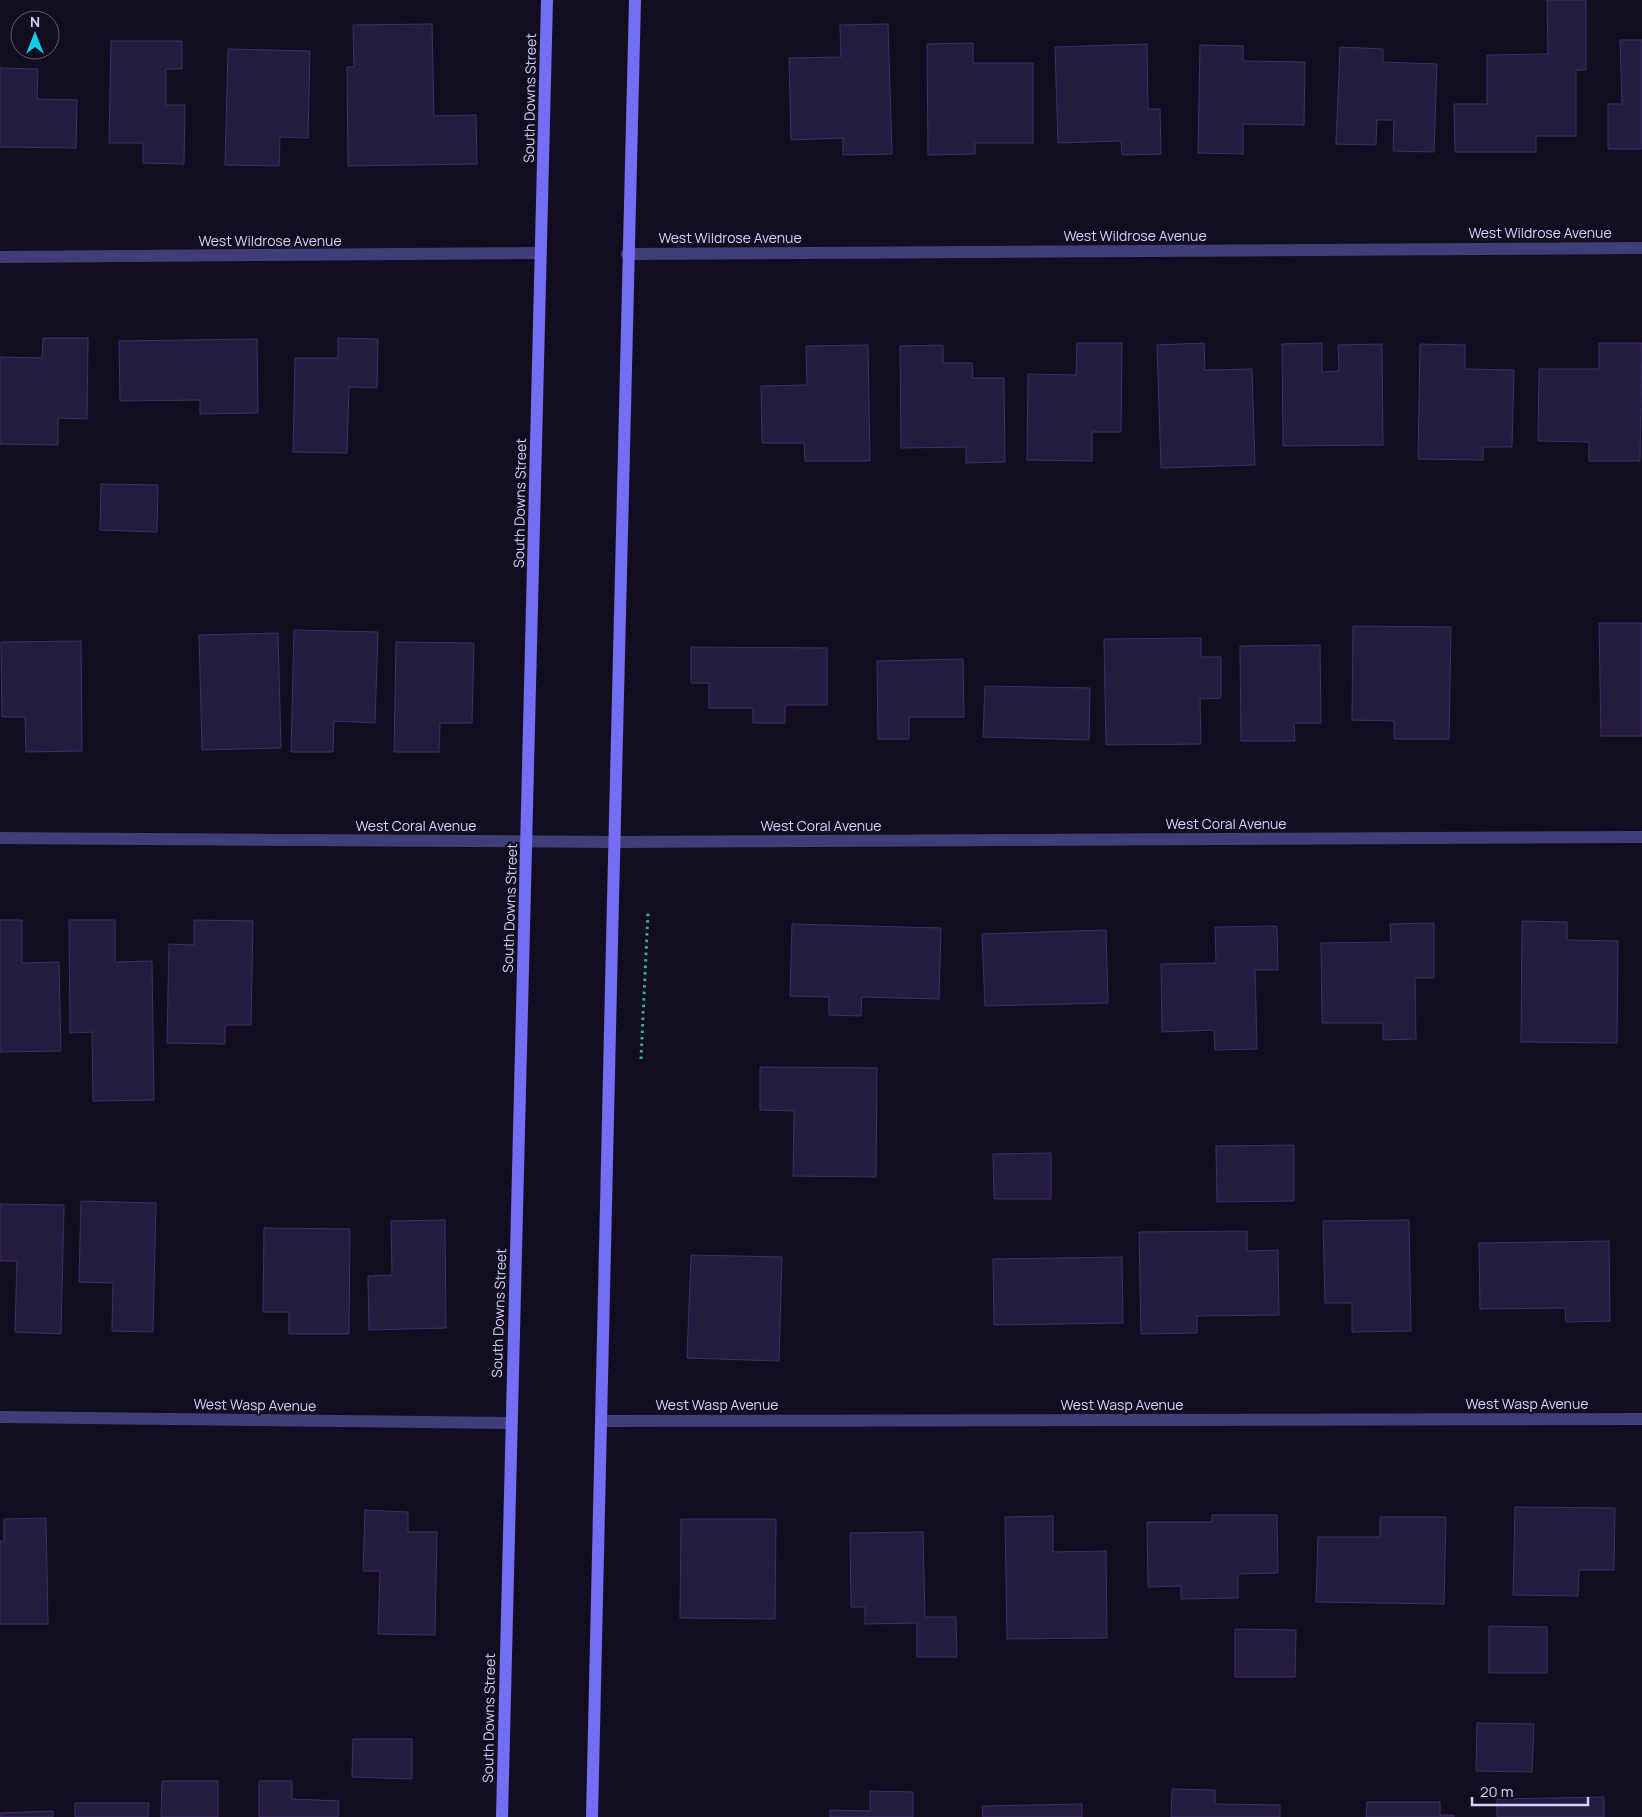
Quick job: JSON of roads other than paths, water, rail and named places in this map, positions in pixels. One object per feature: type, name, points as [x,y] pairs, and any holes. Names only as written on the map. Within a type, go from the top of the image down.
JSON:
[{"type":"main road","name":"South Downs Street","points":[[502,1817],[510,1423],[527,841],[547,0]]},
{"type":"main road","points":[[592,1817],[603,1421],[627,254],[635,0]]},
{"type":"street","name":"West Wildrose Avenue","points":[[627,254],[1642,248]]},
{"type":"street","name":"West Wildrose Avenue","points":[[0,257],[541,253]]},
{"type":"street","name":"West Coral Avenue","points":[[0,838],[615,842],[1642,837]]},
{"type":"street","name":"West Wasp Avenue","points":[[0,1417],[510,1423]]},
{"type":"street","name":"West Wasp Avenue","points":[[603,1421],[1642,1419]]}]
